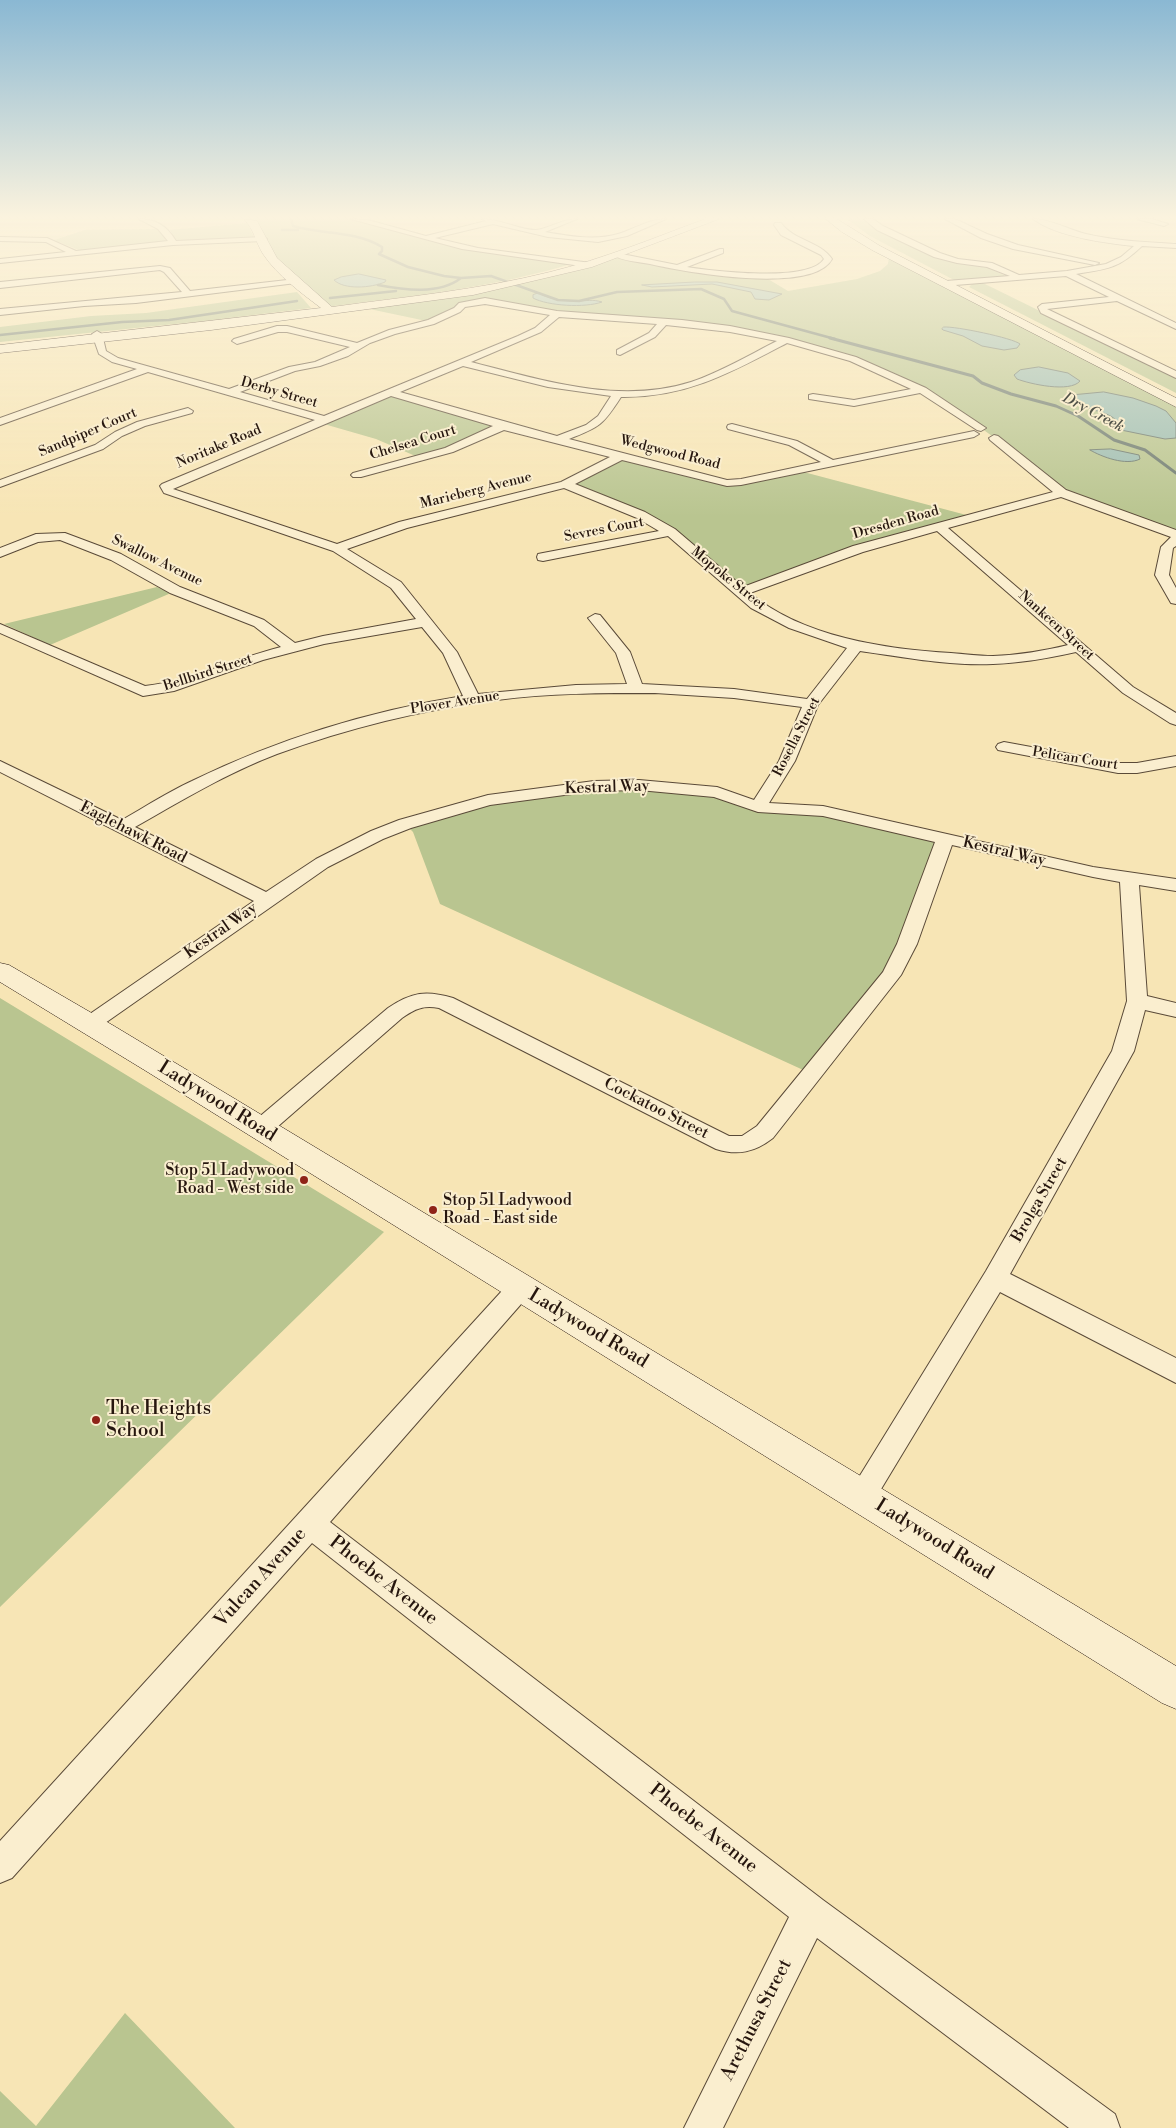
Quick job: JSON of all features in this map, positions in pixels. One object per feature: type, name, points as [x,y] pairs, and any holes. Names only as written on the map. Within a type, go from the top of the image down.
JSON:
[{"type":"main road","points":[[0,349],[248,318]]},
{"type":"main road","points":[[1017,318],[1176,403]]},
{"type":"main road","points":[[1021,318],[1176,395]]},
{"type":"main road","points":[[0,344],[97,337]]},
{"type":"main road","name":"Ladywood Road","points":[[0,970],[91,1023],[260,1129],[862,1495],[1176,1689]]},
{"type":"street","points":[[228,393],[292,369],[317,364],[345,354],[392,332],[415,327],[440,318]]},
{"type":"street","name":"Noritake Road","points":[[472,698],[450,652],[396,585],[337,548],[168,491],[166,486],[323,419],[393,393],[463,363],[538,330],[552,318]]},
{"type":"street","points":[[614,318],[730,329],[786,340],[853,359],[922,390],[977,431],[981,437],[994,438],[1062,493],[1176,534]]},
{"type":"street","points":[[1059,318],[1176,375]]},
{"type":"street","points":[[1160,318],[1176,326]]},
{"type":"street","points":[[620,352],[652,335],[663,322]]},
{"type":"street","points":[[236,341],[277,329],[287,329],[359,346]]},
{"type":"street","name":"Derby Street","points":[[97,337],[102,352],[108,357],[145,370],[323,419]]},
{"type":"street","points":[[463,363],[573,390],[618,394],[670,390],[692,385],[786,340]]},
{"type":"street","points":[[0,422],[65,397],[145,370]]},
{"type":"street","points":[[813,397],[854,403],[922,390]]},
{"type":"street","name":"Wedgwood Road","points":[[393,393],[503,426],[727,483],[741,482],[977,431]]},
{"type":"street","points":[[560,439],[590,427],[602,418],[618,394]]},
{"type":"street","name":"Sandpiper Court","points":[[0,484],[99,447],[111,437],[169,415],[188,411]]},
{"type":"street","name":"Chelsea Court","points":[[357,474],[449,450],[503,426]]},
{"type":"street","points":[[732,427],[793,443],[831,463]]},
{"type":"street","name":"Marieberg Avenue","points":[[337,548],[403,525],[565,484],[620,456]]},
{"type":"street","name":"Mopoke Street","points":[[565,484],[641,514],[671,532],[756,604],[794,625],[856,646],[932,656],[992,660],[1044,655],[1079,648]]},
{"type":"street","name":"Dresden Road","points":[[741,592],[858,549],[1062,493]]},
{"type":"street","name":"Nankeen Street","points":[[939,527],[1128,690],[1176,720]]},
{"type":"street","name":"Sevres Court","points":[[542,557],[671,532]]},
{"type":"street","name":"Swallow Avenue","points":[[0,553],[36,538],[61,536],[116,557],[175,590],[259,624],[292,648]]},
{"type":"street","points":[[1176,539],[1167,547],[1162,575],[1176,600]]},
{"type":"street","points":[[595,618],[622,652],[636,688]]},
{"type":"street","name":"Bellbird Street","points":[[0,628],[143,691],[169,688],[258,657],[292,648],[333,638],[425,622]]},
{"type":"street","name":"Rosella Street","points":[[758,807],[787,761],[811,704],[856,646]]},
{"type":"street","name":"Plover Avenue","points":[[123,827],[198,784],[290,745],[346,726],[403,711],[472,698],[562,689],[636,688],[761,696],[811,704]]},
{"type":"street","name":"Pelican Court","points":[[1004,747],[1118,768],[1137,768],[1176,761]]},
{"type":"street","name":"Eaglehawk Road","points":[[0,766],[267,900]]},
{"type":"street","name":"Kestral Way","points":[[91,1023],[322,863],[376,835],[406,824],[488,800],[594,786],[639,785],[717,792],[758,807],[823,811],[1129,879],[1176,885]]},
{"type":"street","name":"Cockatoo Street","points":[[260,1129],[395,1013],[409,1003],[426,999],[446,1003],[724,1143],[735,1146],[750,1144],[765,1132],[891,975],[907,944],[945,839]]},
{"type":"street","name":"Brolga Street","points":[[862,1495],[995,1278],[1122,1051],[1132,1028],[1138,1001],[1129,879]]},
{"type":"street","points":[[1138,1001],[1176,1010]]},
{"type":"street","points":[[995,1278],[1176,1371]]},
{"type":"street","name":"Vulcan Avenue","points":[[0,1866],[310,1524],[520,1288]]},
{"type":"street","name":"Phoebe Avenue","points":[[310,1524],[811,1912],[1101,2128]]},
{"type":"street","name":"Arethusa Street","points":[[703,2128],[811,1912]]},
{"type":"green space","points":[[72,318],[226,318],[0,342],[0,327]]},
{"type":"green space","points":[[414,318],[439,318],[431,322]]},
{"type":"green space","points":[[607,318],[1012,318],[1176,403],[1176,534],[1077,498],[981,428],[922,390],[853,359],[730,329]]},
{"type":"green space","points":[[1030,318],[1055,318],[1176,378],[1176,393]]},
{"type":"green space","points":[[393,393],[503,426],[420,458],[376,439],[317,422]]},
{"type":"green space","points":[[620,456],[727,483],[796,470],[974,517],[858,549],[741,592],[671,532],[565,484]]},
{"type":"green space","points":[[157,587],[171,593],[50,645],[4,624]]},
{"type":"green space","points":[[639,785],[795,809],[945,839],[907,944],[812,1074],[440,904],[413,832],[405,824],[488,800]]},
{"type":"green space","name":"The Heights School","points":[[0,998],[384,1232],[0,1607]]},
{"type":"green space","points":[[125,2013],[235,2128],[0,2128],[0,2091],[36,2126]]},
{"type":"water","points":[[944,327],[984,333],[1020,344],[1017,348],[1004,350],[982,346],[963,336],[943,330]]},
{"type":"water","points":[[1039,367],[1068,373],[1080,381],[1075,385],[1059,387],[1023,381],[1017,379],[1014,375],[1020,370]]},
{"type":"water","points":[[1104,392],[1133,398],[1166,411],[1176,423],[1176,438],[1165,439],[1121,430],[1113,418],[1107,414],[1085,407],[1074,398],[1075,395]]},
{"type":"water","points":[[1111,449],[1139,455],[1140,459],[1128,462],[1121,461],[1107,458],[1090,450]]},
{"type":"waterway","points":[[0,335],[122,322],[180,318]]},
{"type":"waterway","name":"Dry Creek","points":[[759,318],[835,339]]},
{"type":"waterway","name":"Dry Creek","points":[[830,338],[973,376],[982,383],[1011,394],[1056,406],[1078,416],[1114,440],[1145,450],[1176,473]]},
{"type":"place","name":"Stop 51 Ladywood Road - West side","points":[[304,1180]]},
{"type":"place","name":"Stop 51 Ladywood Road - East side","points":[[433,1210]]},
{"type":"place","name":"The Heights School","points":[[96,1420]]}]
